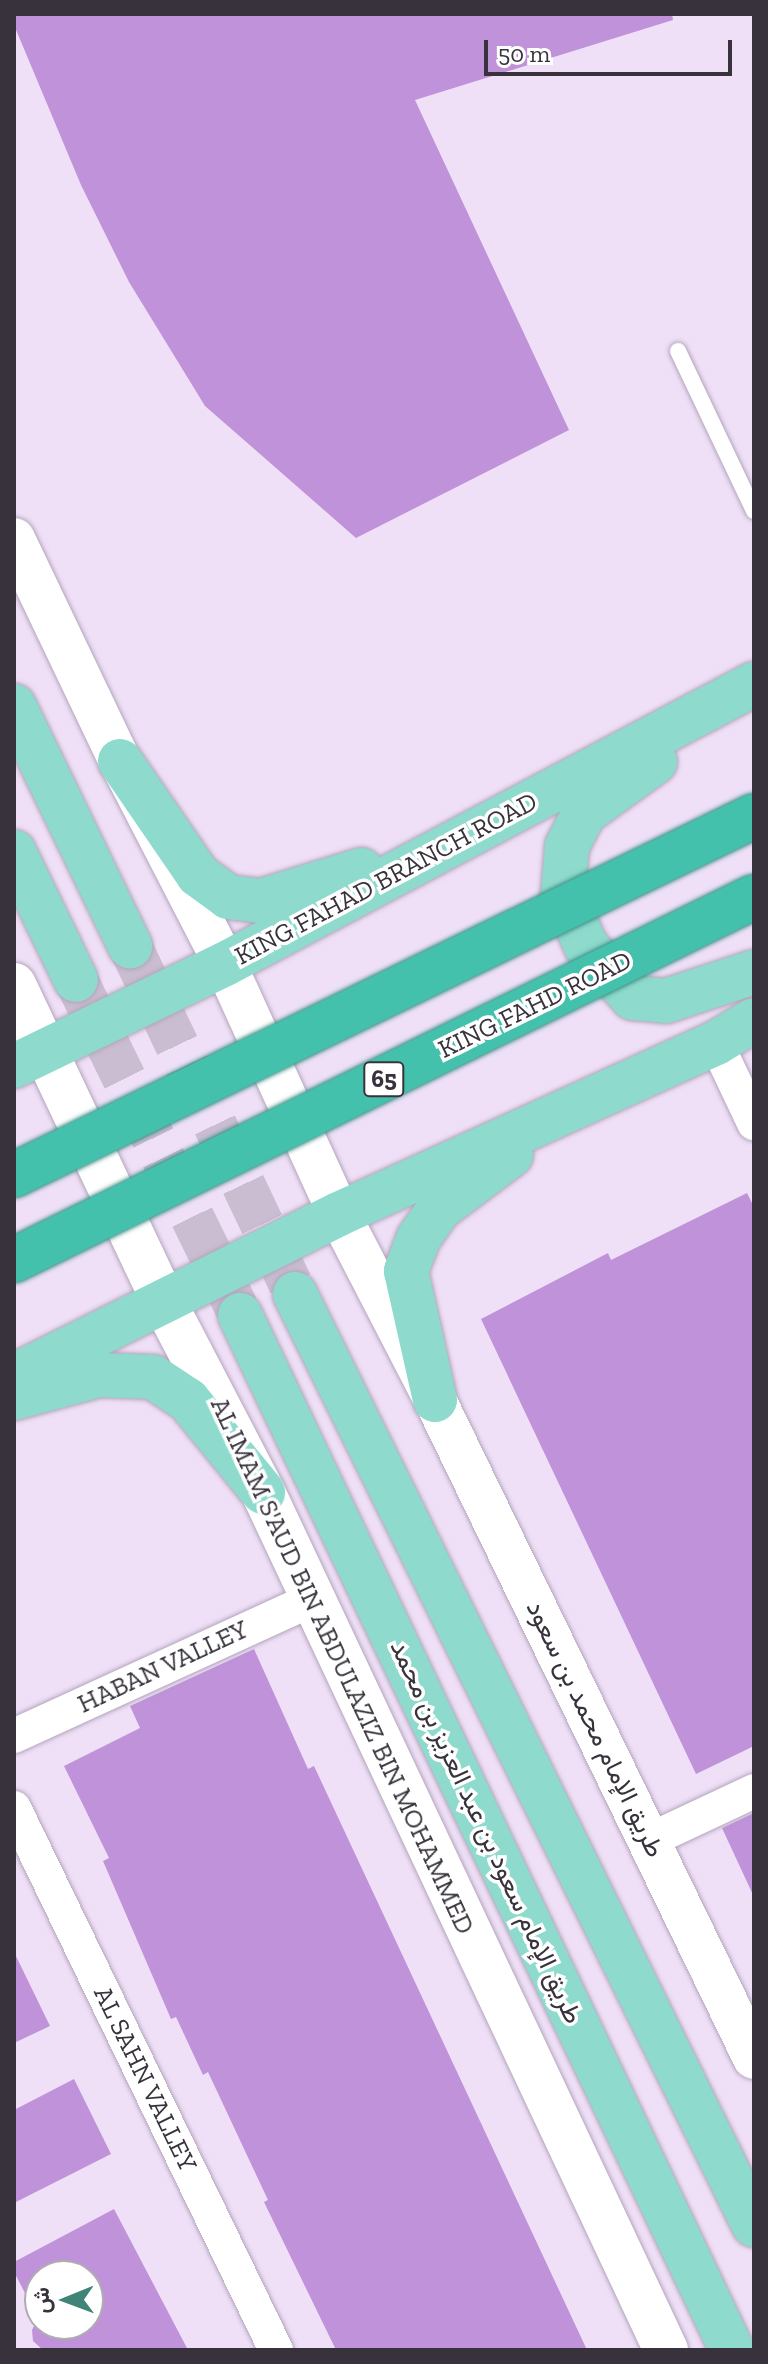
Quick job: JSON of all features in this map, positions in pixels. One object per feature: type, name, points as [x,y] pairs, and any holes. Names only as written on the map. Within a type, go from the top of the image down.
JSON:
[{"type":"highway","points":[[14,1175],[754,816]]},
{"type":"highway","name":"KING FAHD ROAD","points":[[14,1260],[754,897]]},
{"type":"main road","name":"KING FAHAD BRANCH ROAD","points":[[30,1058],[225,964],[754,684]]},
{"type":"main road","points":[[754,691],[584,813],[567,846],[563,894],[586,946],[633,998],[666,1001],[754,972]]},
{"type":"main road","points":[[14,706],[130,946]]},
{"type":"main road","points":[[120,761],[198,875],[228,897],[261,901],[466,837]]},
{"type":"main road","points":[[14,852],[76,980]]},
{"type":"main road","name":"AL IMAM S'AUD BIN ABDULAZIZ BIN MOHAMMED","points":[[14,985],[30,1058],[164,1302],[263,1492],[666,2350]]},
{"type":"main road","points":[[14,1376],[339,1214],[716,1043],[754,1020]]},
{"type":"main road","points":[[435,1400],[406,1271],[418,1239],[439,1209],[576,1105]]},
{"type":"main road","points":[[295,1294],[754,2225]]},
{"type":"main road","name":"طريق الإمام سعود بن عبد العزيز بن محمد","points":[[240,1315],[732,2350]]},
{"type":"main road","points":[[14,1398],[99,1375],[153,1377],[188,1400],[263,1492]]},
{"type":"street","name":"طريق الإمام محمد بن سعود","points":[[14,539],[120,761],[225,964],[339,1214],[435,1400],[754,2058]]},
{"type":"street","points":[[716,1043],[754,1123]]},
{"type":"street","name":"HABAN VALLEY","points":[[14,1736],[313,1599]]},
{"type":"street","points":[[650,1840],[754,1791]]},
{"type":"street","name":"AL SAHN VALLEY","points":[[14,1808],[276,2350]]},
{"type":"lane","points":[[678,351],[754,511]]},
{"type":"building","points":[[14,14],[672,14],[673,20],[415,100],[569,430],[356,538],[205,406],[129,282],[81,185],[14,25]]},
{"type":"building","points":[[747,1193],[754,1207],[754,1746],[696,1774],[481,1319],[608,1253],[611,1260]]},
{"type":"building","points":[[254,1649],[308,1769],[314,1766],[587,2350],[336,2350],[264,2202],[268,2200],[208,2072],[203,2075],[176,2017],[171,2019],[103,1861],[109,1858],[64,1766],[140,1728],[130,1706]]},
{"type":"building","points":[[754,1813],[754,1897],[722,1828]]},
{"type":"building","points":[[14,1952],[50,2026],[14,2043]]},
{"type":"building","points":[[74,2079],[111,2154],[14,2203],[14,2110]]},
{"type":"building","points":[[114,2209],[188,2350],[43,2350],[33,2340],[104,2340],[104,2260],[24,2260],[24,2291],[14,2272],[14,2262]]},
{"type":"tunnel","points":[[130,946],[295,1294]]},
{"type":"tunnel","points":[[76,980],[237,1308]]}]
